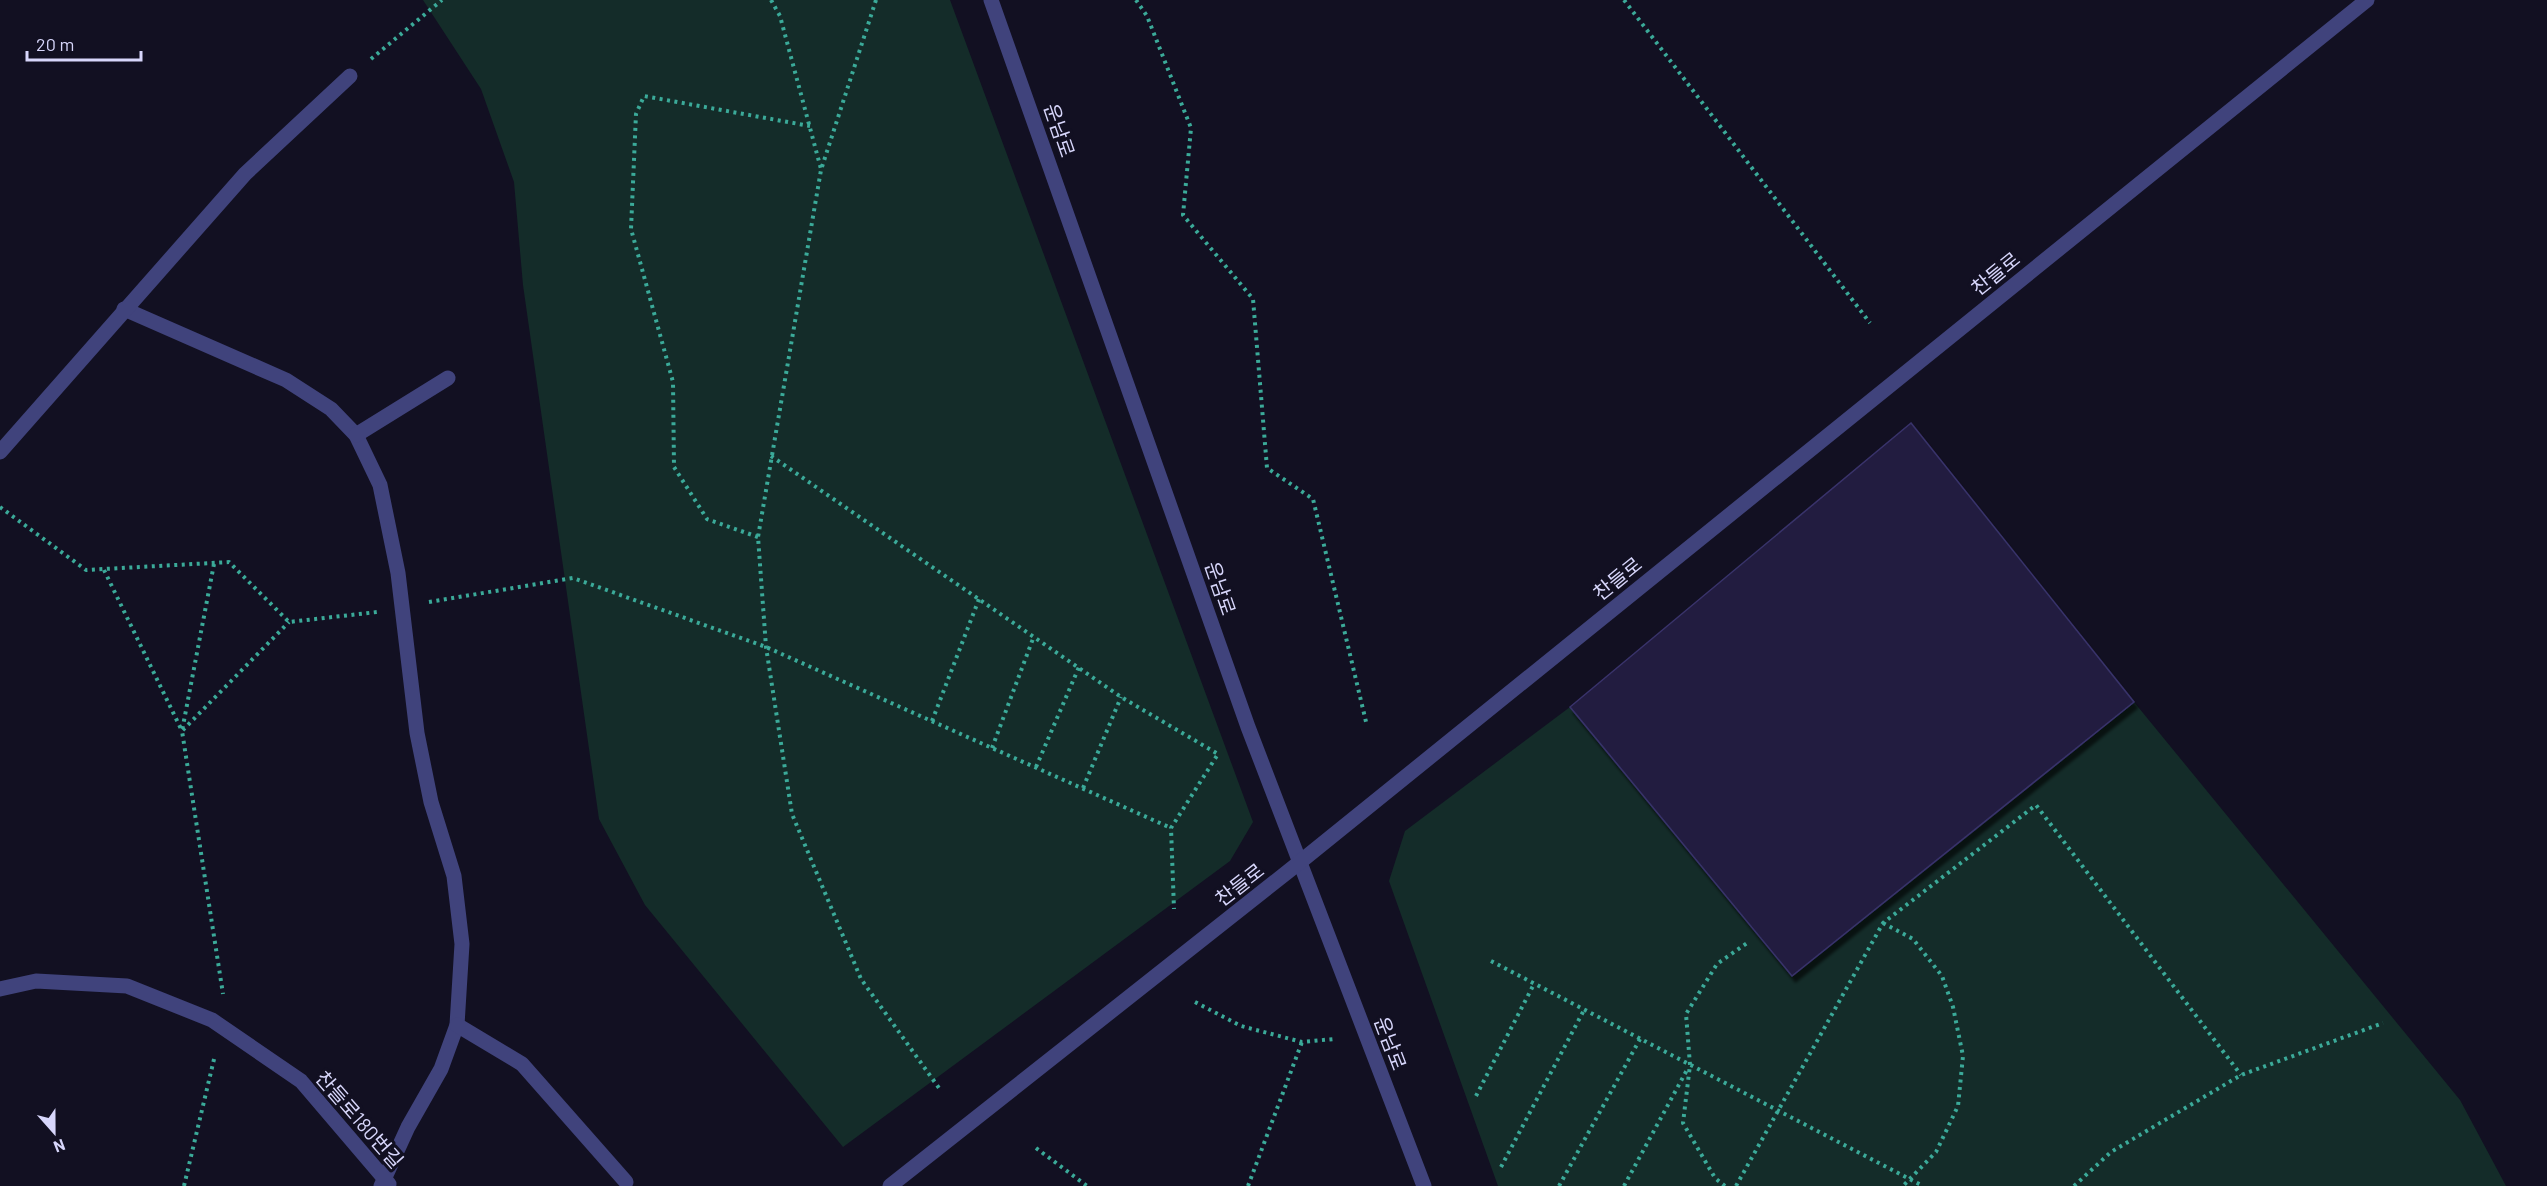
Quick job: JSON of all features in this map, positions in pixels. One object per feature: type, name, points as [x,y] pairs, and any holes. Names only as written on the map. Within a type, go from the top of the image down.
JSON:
[{"type":"street","name":"운남로","points":[[992,0],[1248,727],[1424,1186]]},
{"type":"street","name":"찬들로","points":[[890,1186],[1300,862],[2367,0]]},
{"type":"street","points":[[0,452],[245,174],[350,76]]},
{"type":"street","points":[[124,309],[286,380],[331,410],[356,435],[380,485],[398,573],[420,745],[431,802],[454,876],[462,944],[457,1025],[441,1069],[408,1127],[385,1183]]},
{"type":"street","points":[[356,435],[448,378]]},
{"type":"street","name":"찬들로180번길","points":[[0,990],[36,981],[127,986],[212,1020],[301,1081],[385,1183]]},
{"type":"street","points":[[457,1025],[522,1064],[626,1182]]},
{"type":"path","points":[[350,76],[442,0]]},
{"type":"path","points":[[771,0],[780,16],[822,170]]},
{"type":"path","points":[[876,0],[822,170],[758,537],[765,647],[792,814],[861,979],[939,1088]]},
{"type":"path","points":[[1136,0],[1147,16],[1191,128],[1183,215],[1253,299],[1266,468],[1313,499],[1367,726]]},
{"type":"path","points":[[1624,0],[1870,323]]},
{"type":"path","points":[[758,537],[707,519],[674,467],[673,382],[631,229],[636,114],[644,96],[810,126]]},
{"type":"path","points":[[771,456],[1121,697],[1218,754],[1171,828],[1173,909]]},
{"type":"path","points":[[0,507],[86,570],[229,562],[289,622]]},
{"type":"path","points":[[182,731],[214,564]]},
{"type":"path","points":[[104,570],[182,731],[223,994]]},
{"type":"path","points":[[427,602],[573,578],[765,647],[1171,828]]},
{"type":"path","points":[[932,721],[979,599]]},
{"type":"path","points":[[182,731],[289,622],[378,612]]},
{"type":"path","points":[[992,748],[1034,636]]},
{"type":"path","points":[[1036,768],[1079,667]]},
{"type":"path","points":[[1083,788],[1121,697]]},
{"type":"path","points":[[1736,1186],[1883,923],[2036,805],[2241,1075]]},
{"type":"path","points":[[1883,923],[1913,939],[1942,976],[1953,1007],[1964,1056],[1958,1106],[1936,1152],[1903,1186]]},
{"type":"path","points":[[1725,1186],[1714,1178],[1683,1123],[1690,1065],[1686,1014],[1717,964],[1747,943]]},
{"type":"path","points":[[1491,962],[1923,1186]]},
{"type":"path","points":[[1476,1096],[1534,984]]},
{"type":"path","points":[[1195,1002],[1241,1026],[1302,1042],[1334,1040]]},
{"type":"path","points":[[1501,1167],[1584,1010]]},
{"type":"path","points":[[2078,1185],[2111,1152],[2241,1075],[2383,1023]]},
{"type":"path","points":[[1559,1186],[1640,1039]]},
{"type":"path","points":[[1248,1186],[1302,1042]]},
{"type":"path","points":[[184,1186],[217,1048]]},
{"type":"path","points":[[1624,1186],[1690,1065]]},
{"type":"path","points":[[1036,1149],[1087,1186]]},
{"type":"green space","points":[[423,0],[950,0],[1253,822],[1230,861],[843,1147],[645,905],[599,819],[523,285],[514,182],[481,89]]},
{"type":"green space","points":[[2134,702],[2460,1100],[2506,1186],[1498,1186],[1389,881],[1405,831],[1570,707],[1792,976]]},
{"type":"building","points":[[1911,423],[2134,702],[1792,976],[1570,707]]}]
